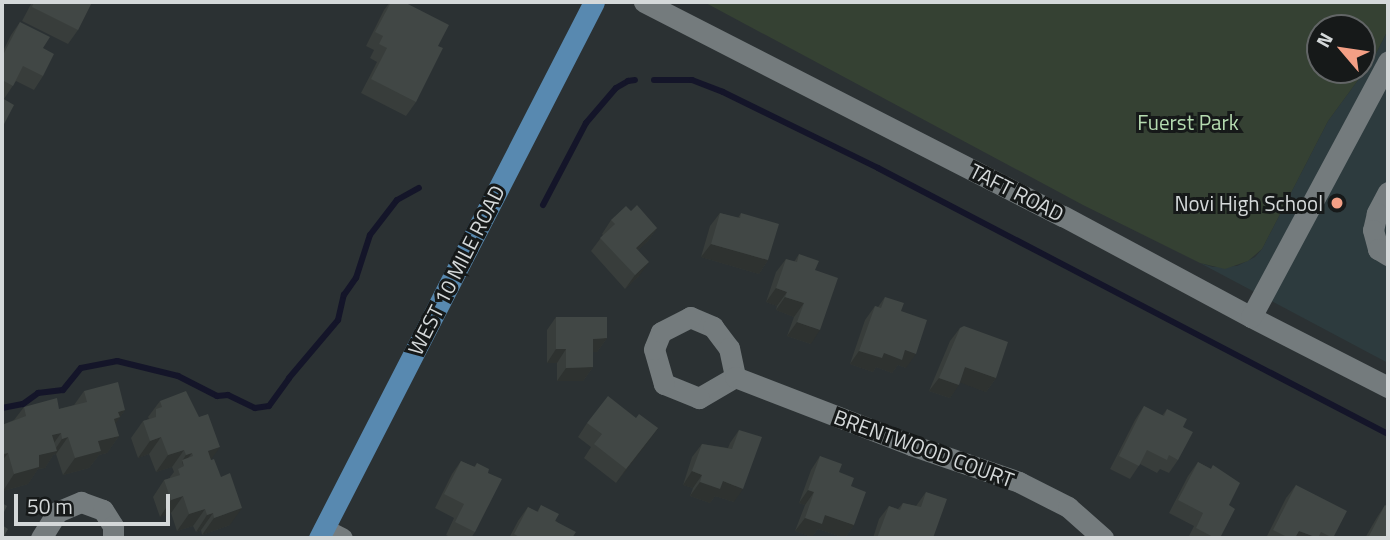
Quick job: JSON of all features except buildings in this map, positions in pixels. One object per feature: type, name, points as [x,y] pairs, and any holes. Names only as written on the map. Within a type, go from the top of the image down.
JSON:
[{"type":"main road","name":"WEST 10 MILE ROAD","points":[[329,535],[594,2]]},
{"type":"street","name":"TAFT ROAD","points":[[644,2],[1051,209],[1388,387]]},
{"type":"street","points":[[1251,317],[1388,61]]},
{"type":"street","points":[[1388,192],[1377,213],[1373,230],[1378,249],[1388,255]]},
{"type":"street","name":"BRENTWOOD COURT","points":[[735,377],[911,445],[1019,482],[1068,508],[1103,538]]},
{"type":"street","points":[[41,538],[57,512],[81,502],[103,510],[113,526],[113,538]]},
{"type":"shaded area","name":"Novi High School","points":[[1388,30],[1388,363],[1200,263],[1213,267],[1237,266],[1255,257],[1262,249],[1328,121],[1355,84],[1376,84],[1376,53]]},
{"type":"green space","name":"Fuerst Park","points":[[704,2],[1388,2],[1388,30],[1376,53],[1376,14],[1306,14],[1306,84],[1355,84],[1328,121],[1262,249],[1248,261],[1225,269],[1200,263],[1083,205]]},
{"type":"waterway","points":[[543,205],[586,123],[616,88],[635,80]]},
{"type":"waterway","points":[[654,80],[692,80],[723,92],[878,168],[1388,434]]},
{"type":"waterway","points":[[2,408],[23,404],[38,393],[63,390],[81,368],[117,361],[178,376],[217,396],[228,395],[255,408],[269,406],[338,320],[344,295],[356,278],[370,235],[397,200],[419,188]]},
{"type":"place","name":"Novi High School","points":[[1337,203]]}]
